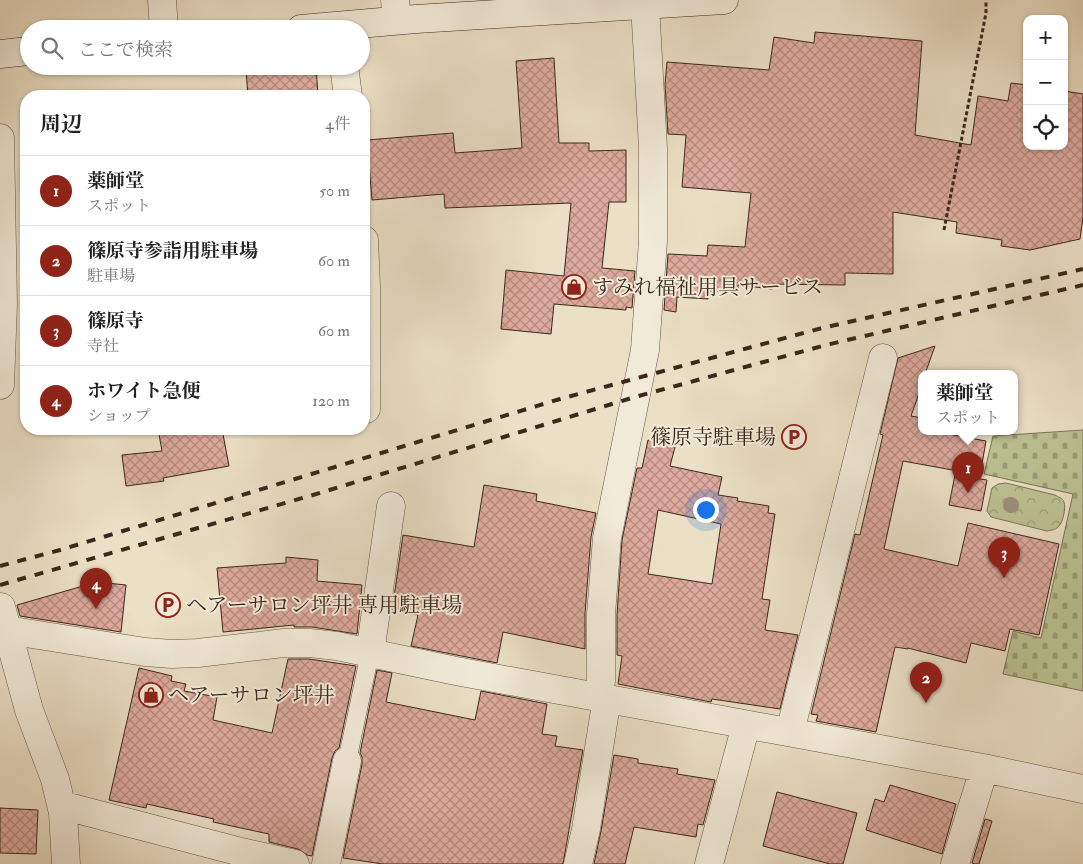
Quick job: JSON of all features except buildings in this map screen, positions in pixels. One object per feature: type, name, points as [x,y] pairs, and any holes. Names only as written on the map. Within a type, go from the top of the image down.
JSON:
[{"type":"street","points":[[162,0],[163,20]]},
{"type":"street","points":[[363,20],[396,10],[724,0]]},
{"type":"street","points":[[578,864],[586,830],[602,698],[601,614],[607,538],[645,350],[653,241],[654,158],[638,3]]},
{"type":"street","points":[[0,54],[20,52]]},
{"type":"street","points":[[345,75],[347,90]]},
{"type":"street","points":[[0,138],[3,304],[0,385]]},
{"type":"street","points":[[790,732],[883,358]]},
{"type":"street","points":[[370,653],[391,506]]},
{"type":"street","points":[[2,608],[145,652],[198,653],[284,643],[337,646],[456,671],[982,768],[1083,789]]},
{"type":"street","points":[[2,608],[29,710],[55,779],[66,848],[66,864]]},
{"type":"street","points":[[709,864],[746,724]]},
{"type":"street","points":[[326,864],[347,761]]},
{"type":"street","points":[[955,864],[981,779],[982,768]]},
{"type":"street","points":[[60,805],[240,852],[295,864]]},
{"type":"lane","points":[[347,761],[370,653]]},
{"type":"path","points":[[944,230],[986,13],[986,0]]},
{"type":"green space","points":[[1083,430],[1083,691],[1003,674],[1013,631],[1041,638],[1073,494],[984,474],[993,436]]},
{"type":"green space","points":[[1006,483],[1055,495],[1062,499],[1065,505],[1062,521],[1059,526],[1047,531],[991,517],[987,511],[992,488],[998,484]]},
{"type":"railway","points":[[0,566],[60,550],[560,399],[822,328],[1083,269]]},
{"type":"railway","points":[[0,585],[313,495],[635,397],[826,345],[1083,285]]},
{"type":"place","name":"すみれ福祉用具サービス","points":[[574,287]]},
{"type":"place","name":"篠原寺駐車場","points":[[794,437]]},
{"type":"place","name":"薬師堂","points":[[968,493]]},
{"type":"place","name":"篠原寺","points":[[1004,578]]},
{"type":"place","name":"ヘアーサロン坪井 専用駐車場","points":[[168,605]]},
{"type":"place","name":"ホワイト急便","points":[[96,609]]},
{"type":"place","name":"ヘアーサロン坪井","points":[[151,695]]},
{"type":"place","name":"篠原寺参詣用駐車場","points":[[926,703]]}]
